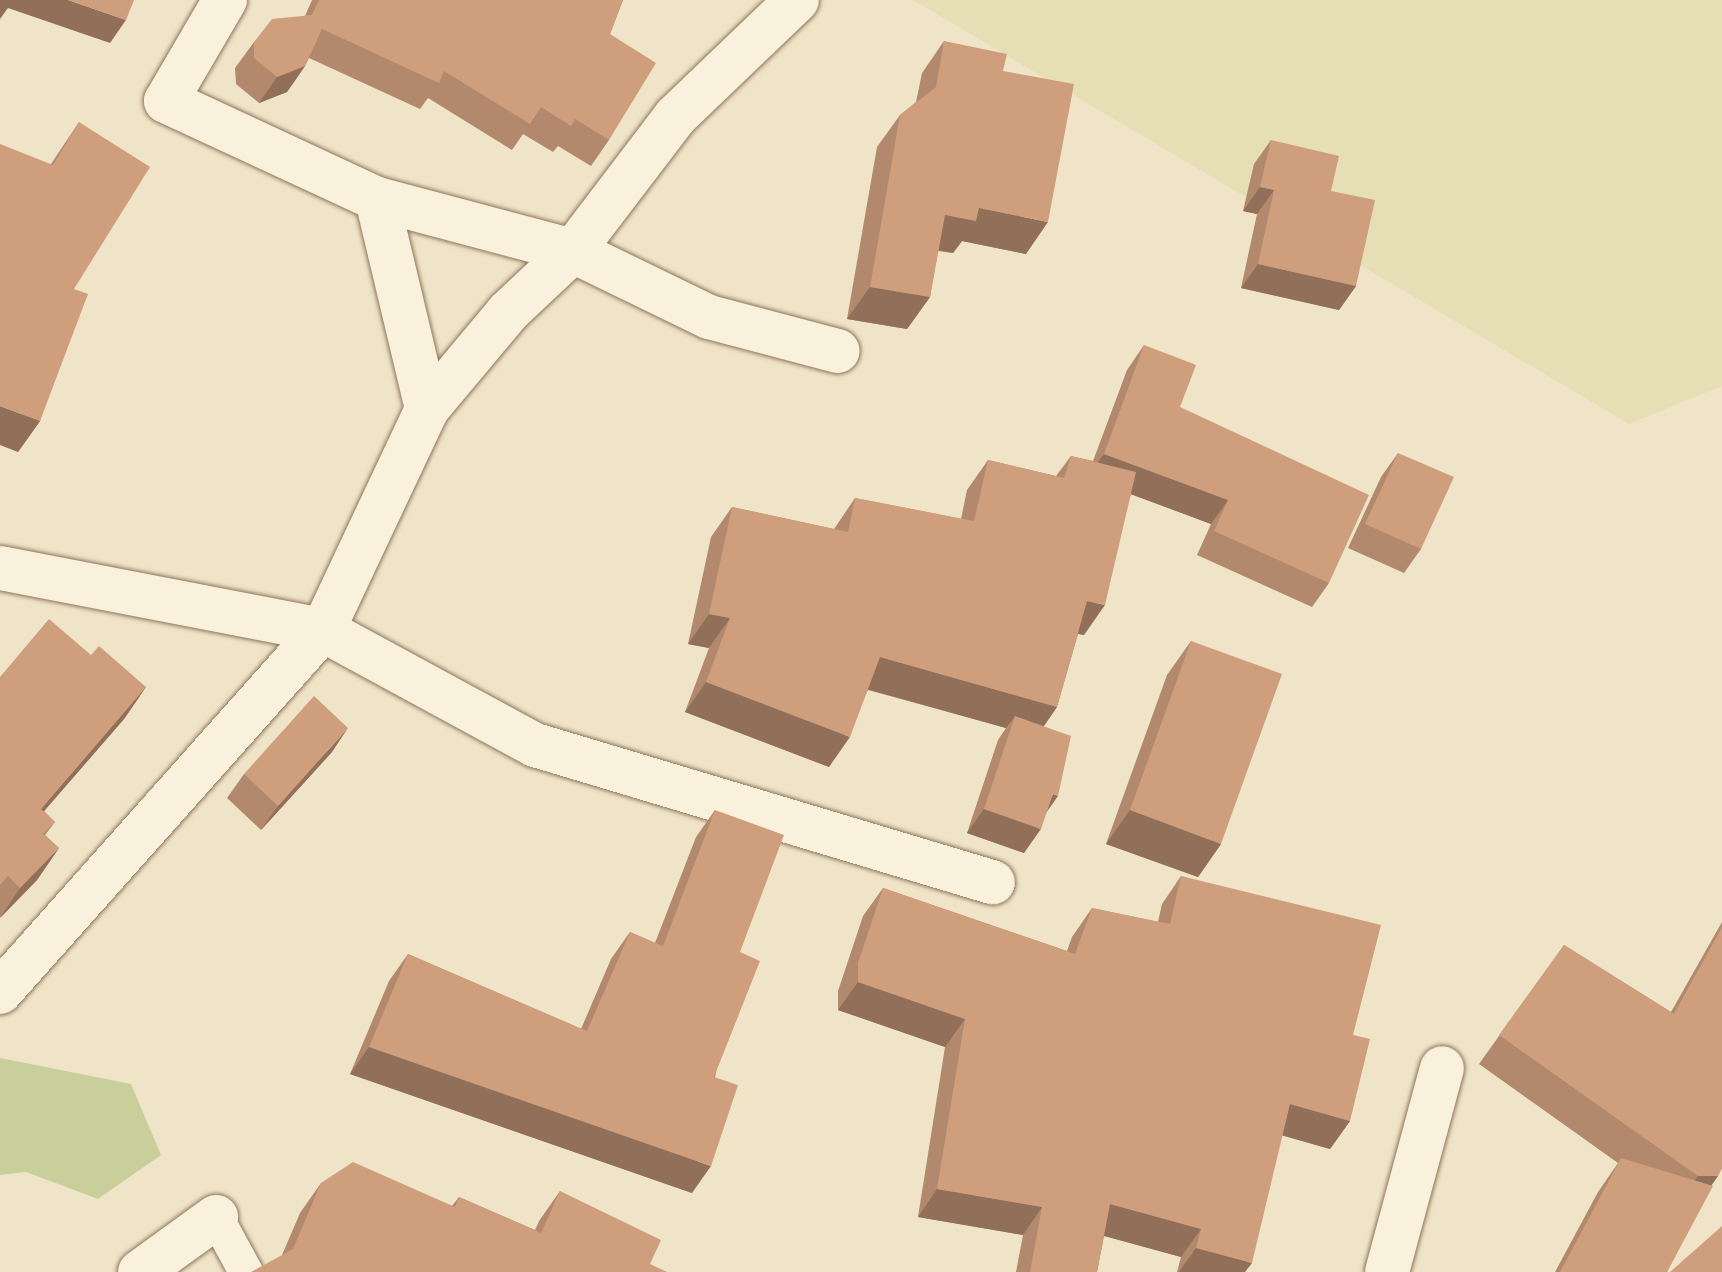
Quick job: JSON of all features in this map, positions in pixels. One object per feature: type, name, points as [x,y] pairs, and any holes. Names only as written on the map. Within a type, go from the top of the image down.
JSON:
[{"type":"street","points":[[225,0],[166,101],[377,199],[573,251],[709,317],[838,351]]},
{"type":"street","points":[[0,992],[323,630],[427,409],[508,312],[573,251],[675,117],[797,0]]},
{"type":"street","points":[[377,199],[427,409]]},
{"type":"street","points":[[0,568],[323,630],[535,745],[993,882]]},
{"type":"street","points":[[1387,1272],[1442,1068]]},
{"type":"street","points":[[140,1272],[216,1217]]},
{"type":"lane","points":[[216,1217],[246,1272]]},
{"type":"shaded area","points":[[913,0],[1722,0],[1722,386],[1629,424]]},
{"type":"green space","points":[[0,1058],[131,1084],[161,1155],[98,1199],[26,1172],[0,1175]]},
{"type":"building","points":[[68,0],[134,0],[126,20]]},
{"type":"building","points":[[319,0],[623,0],[610,34],[656,63],[609,140],[575,119],[571,126],[541,107],[530,124],[444,71],[439,83],[322,29],[305,66],[277,77],[254,58],[254,42],[272,19],[312,15]]},
{"type":"building","points":[[944,41],[1007,54],[1003,71],[1074,84],[1048,222],[979,208],[976,221],[945,215],[930,297],[870,287],[900,115],[936,87]]},
{"type":"building","points":[[79,122],[150,167],[74,289],[88,294],[40,421],[0,406],[0,144],[53,165]]},
{"type":"building","points":[[1271,140],[1339,156],[1331,191],[1375,200],[1356,286],[1258,264],[1274,190],[1260,187]]},
{"type":"building","points":[[1144,345],[1196,365],[1180,407],[1369,495],[1329,583],[1214,531],[1228,500],[1104,454]]},
{"type":"building","points":[[1398,453],[1454,477],[1421,549],[1365,524]]},
{"type":"building","points":[[1071,456],[1136,472],[1105,605],[1087,601],[1057,707],[880,657],[850,737],[706,682],[730,618],[709,614],[732,507],[848,532],[855,498],[974,521],[988,460],[1064,478]]},
{"type":"building","points":[[49,619],[91,655],[99,646],[146,687],[41,809],[55,822],[43,834],[59,848],[20,888],[8,876],[0,885],[0,677]]},
{"type":"building","points":[[1191,641],[1282,674],[1221,844],[1130,810]]},
{"type":"building","points":[[314,696],[348,728],[278,806],[244,774]]},
{"type":"building","points":[[1015,716],[1071,736],[1058,796],[1053,794],[1041,829],[984,809]]},
{"type":"building","points":[[715,810],[784,835],[740,952],[760,961],[714,1077],[738,1085],[711,1166],[369,1047],[408,954],[587,1031],[630,932],[663,946]]},
{"type":"building","points":[[1181,876],[1381,925],[1353,1035],[1370,1039],[1350,1121],[1290,1104],[1252,1263],[1196,1248],[1201,1229],[1110,1204],[1097,1272],[1030,1272],[1042,1207],[937,1189],[965,1019],[858,982],[858,963],[883,888],[1075,954],[1092,908],[1170,924]]},
{"type":"building","points":[[1722,927],[1722,1168],[1718,1176],[1698,1176],[1499,1035],[1564,945],[1674,1014]]},
{"type":"building","points":[[1621,1158],[1713,1186],[1667,1272],[1560,1272]]},
{"type":"building","points":[[353,1162],[455,1207],[459,1197],[541,1233],[560,1191],[661,1240],[650,1264],[667,1272],[251,1272],[293,1249],[321,1183]]},
{"type":"building","points":[[1722,1226],[1722,1272],[1670,1272]]}]
